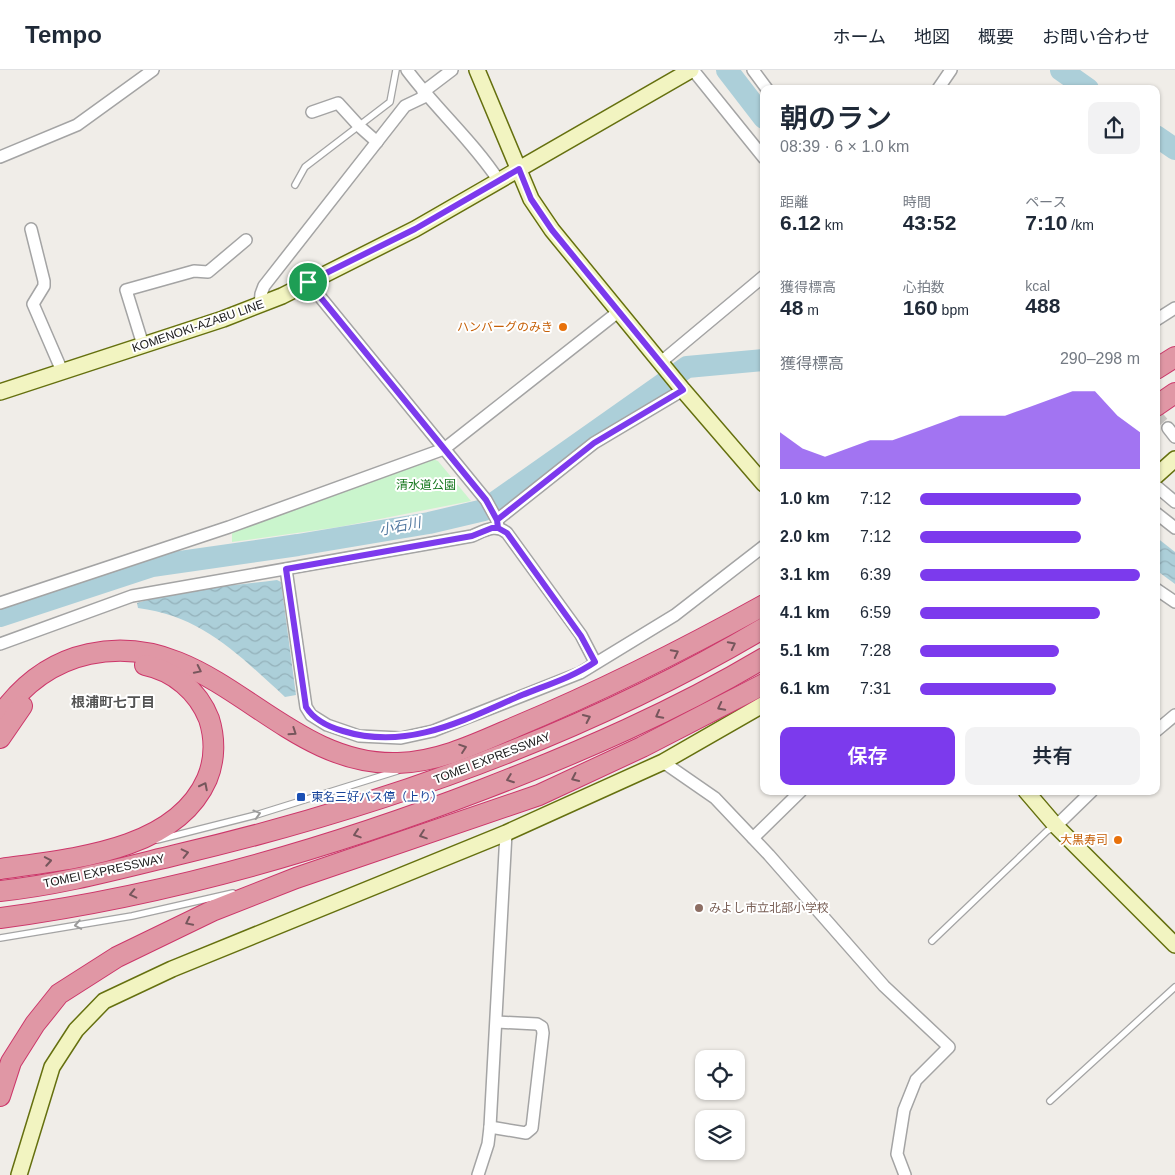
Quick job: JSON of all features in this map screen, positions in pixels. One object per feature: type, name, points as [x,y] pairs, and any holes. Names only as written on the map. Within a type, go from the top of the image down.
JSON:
[{"type":"highway","points":[[1160,366],[1175,357]]},
{"type":"highway","points":[[1160,403],[1175,392]]},
{"type":"highway","points":[[0,716],[19,692],[44,672],[71,659],[113,650],[142,652],[185,664],[219,682],[300,737],[330,751],[347,757],[381,763],[427,760],[480,742],[541,716],[674,654],[760,607]]},
{"type":"highway","name":"TOMEI EXPRESSWAY","points":[[0,891],[101,873],[208,848],[318,819],[413,788],[530,745],[627,700],[760,630]]},
{"type":"highway","name":"TOMEI EXPRESSWAY","points":[[0,918],[115,898],[214,876],[327,844],[432,809],[542,767],[640,725],[760,660]]},
{"type":"highway","points":[[0,738],[9,723],[34,694],[64,674],[96,664],[132,662],[166,671],[192,690],[203,705],[213,738],[214,756],[203,788],[194,802],[152,835],[108,851],[0,869]]},
{"type":"highway","points":[[0,1096],[11,1062],[34,1024],[59,994],[117,957],[212,911],[296,878],[539,795],[642,747],[760,686]]},
{"type":"street","points":[[0,157],[77,125],[153,70]]},
{"type":"street","points":[[407,70],[425,94],[483,156],[499,181]]},
{"type":"street","points":[[260,305],[264,286],[406,106],[425,94],[452,70]]},
{"type":"street","points":[[477,70],[531,199],[552,230],[683,390],[760,479]]},
{"type":"street","points":[[692,70],[760,153]]},
{"type":"street","name":"KOMENOKI-AZABU LINE","points":[[0,392],[260,305],[415,229],[692,70]]},
{"type":"street","points":[[753,70],[764,85]]},
{"type":"street","points":[[941,85],[951,70]]},
{"type":"street","points":[[312,112],[338,103],[377,142]]},
{"type":"street","points":[[31,228],[44,281],[44,286],[33,304],[62,371]]},
{"type":"street","points":[[143,345],[126,290],[194,271],[208,272],[246,240]]},
{"type":"street","points":[[663,364],[760,279]]},
{"type":"street","points":[[308,282],[486,500],[496,521],[507,533],[570,620],[595,662]]},
{"type":"street","points":[[1160,317],[1175,308]]},
{"type":"street","points":[[0,603],[229,526],[444,449],[618,312]]},
{"type":"street","points":[[0,644],[132,596],[472,536],[492,528],[496,521],[594,443],[683,390]]},
{"type":"street","points":[[1160,472],[1175,459]]},
{"type":"street","points":[[1160,489],[1175,502]]},
{"type":"street","points":[[1160,516],[1175,528]]},
{"type":"street","points":[[286,569],[306,707],[311,715],[327,725],[359,736],[401,738],[433,731],[580,673],[595,662],[675,615],[760,549]]},
{"type":"street","points":[[1160,593],[1175,602]]},
{"type":"street","points":[[20,1175],[52,1067],[76,1030],[104,1001],[172,969],[506,833],[663,762],[760,706]]},
{"type":"street","points":[[1160,728],[1175,715]]},
{"type":"street","points":[[663,762],[714,798],[753,838],[884,986],[949,1047],[916,1080],[904,1110],[897,1154],[905,1175]]},
{"type":"street","points":[[753,838],[797,795]]},
{"type":"street","points":[[1029,795],[1056,826],[1175,945]]},
{"type":"street","points":[[1056,826],[1088,795]]},
{"type":"street","points":[[478,1175],[488,1144],[490,1127],[506,833]]},
{"type":"street","points":[[490,1127],[526,1133],[532,1128],[543,1032],[542,1027],[537,1024],[497,1022]]},
{"type":"lane","points":[[295,185],[305,167],[390,102],[396,70]]},
{"type":"lane","points":[[108,851],[186,834],[256,815],[376,778],[427,760]]},
{"type":"lane","points":[[932,941],[1047,831],[1056,826]]},
{"type":"lane","points":[[0,938],[132,916],[296,878]]},
{"type":"lane","points":[[1050,1101],[1175,987]]},
{"type":"green space","name":"清水道公園","points":[[430,458],[438,461],[471,501],[339,527],[232,542],[232,530]]},
{"type":"water","points":[[1160,540],[1175,552],[1175,584],[1160,573]]},
{"type":"water","points":[[277,580],[281,582],[296,695],[285,697],[235,652],[201,629],[182,619],[161,612],[138,608],[137,603],[189,591]]},
{"type":"waterway","points":[[727,70],[760,113]]},
{"type":"waterway","points":[[1061,70],[1082,85]]},
{"type":"waterway","points":[[1160,139],[1175,149]]},
{"type":"waterway","name":"小石川","points":[[0,616],[152,566],[298,545],[429,523],[484,510],[687,367],[760,360]]},
{"type":"tunnel","points":[[1160,419],[1168,428]]},
{"type":"place","name":"ハンバーグのみき","points":[[563,327]]},
{"type":"place","name":"東名三好バス停（上り）","points":[[301,797]]},
{"type":"place","name":"大黒寿司","points":[[1118,840]]},
{"type":"place","name":"みよし市立北部小学校","points":[[699,908]]},
{"type":"district","name":"根浦町七丁目","points":[[113,702]]},
{"type":"route","points":[[308,282],[415,229],[519,169],[531,199],[552,230],[683,390],[594,443],[497,520],[498,528],[507,533],[581,636],[595,662],[580,673],[563,678],[433,731],[401,738],[359,736],[338,730],[311,715],[306,707],[286,569],[472,536],[492,528],[498,528],[497,520],[486,500],[308,282]]}]
